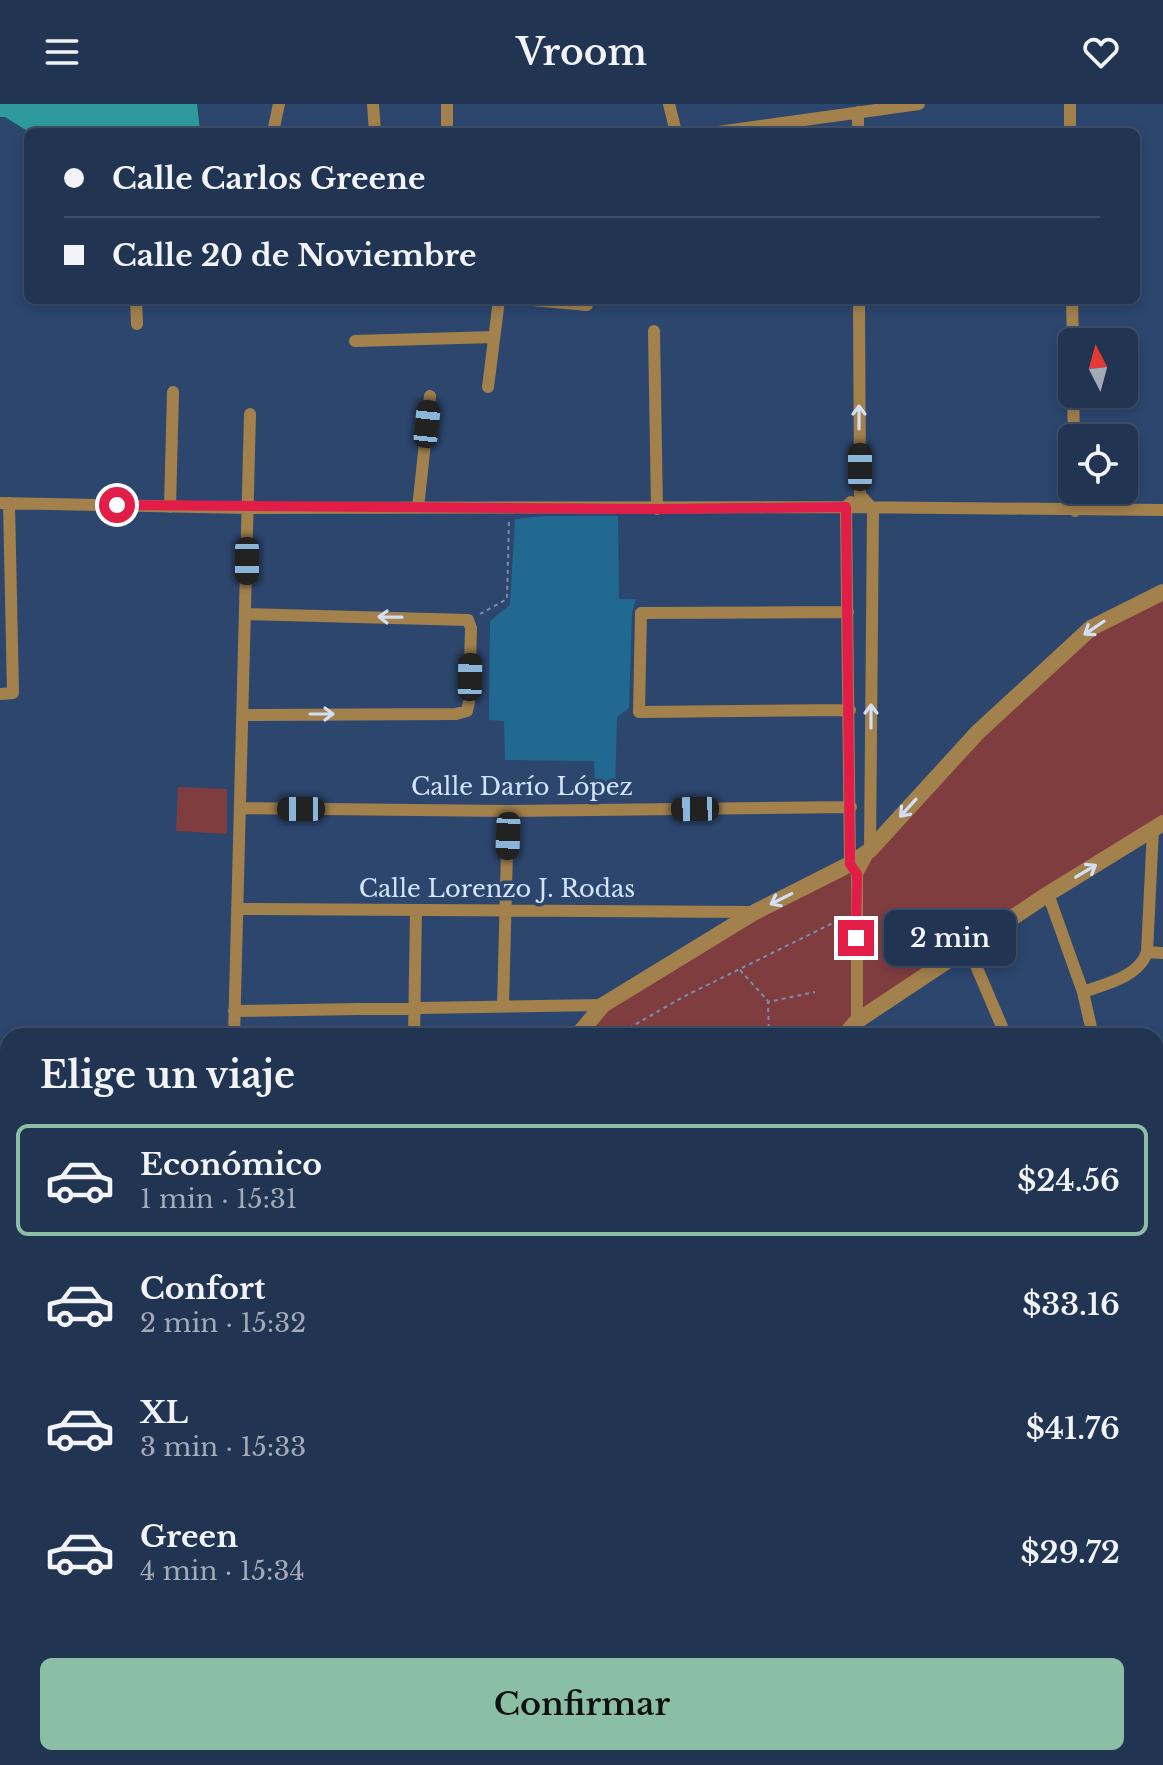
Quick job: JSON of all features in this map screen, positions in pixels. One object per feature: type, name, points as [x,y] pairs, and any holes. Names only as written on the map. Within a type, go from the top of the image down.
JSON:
[{"type":"street","points":[[274,128],[279,104]]},
{"type":"street","points":[[373,104],[375,128]]},
{"type":"street","points":[[447,104],[447,128]]},
{"type":"street","points":[[669,104],[675,128]]},
{"type":"street","points":[[746,128],[919,104]]},
{"type":"street","points":[[1070,104],[1070,128]]},
{"type":"street","points":[[858,112],[858,128]]},
{"type":"street","points":[[136,304],[137,324]]},
{"type":"street","points":[[488,387],[498,304]]},
{"type":"street","points":[[576,304],[587,305]]},
{"type":"street","points":[[859,304],[860,495],[873,509],[870,850]]},
{"type":"street","points":[[1072,304],[1073,328]]},
{"type":"street","points":[[654,331],[657,509]]},
{"type":"street","points":[[355,341],[494,337]]},
{"type":"street","points":[[170,507],[173,392]]},
{"type":"street","points":[[418,508],[430,396]]},
{"type":"street","points":[[234,1028],[250,414]]},
{"type":"street","points":[[846,507],[860,495]]},
{"type":"street","points":[[0,694],[13,693],[5,503],[247,508],[1163,510]]},
{"type":"street","points":[[1075,504],[1075,511]]},
{"type":"street","points":[[846,507],[851,807],[856,911],[851,1028]]},
{"type":"street","points":[[584,1028],[603,1005],[755,912],[854,869],[977,733],[1091,628],[1163,592]]},
{"type":"street","points":[[848,612],[641,613],[639,712],[850,710]]},
{"type":"street","points":[[244,715],[456,714],[467,711],[471,628],[468,620],[246,614]]},
{"type":"street","name":"Calle Darío López","points":[[241,808],[508,811],[851,807]]},
{"type":"street","points":[[503,1006],[508,811]]},
{"type":"street","points":[[855,1028],[968,947],[1158,826]]},
{"type":"street","points":[[1083,992],[1123,978],[1143,963],[1147,952],[1158,826]]},
{"type":"street","points":[[1048,894],[1083,992],[1091,1028]]},
{"type":"street","name":"Calle Lorenzo J. Rodas","points":[[237,909],[755,912]]},
{"type":"street","points":[[414,1028],[416,910]]},
{"type":"street","points":[[968,947],[1003,1028]]},
{"type":"street","points":[[1147,952],[1163,953]]},
{"type":"street","points":[[234,1011],[603,1005]]},
{"type":"path","points":[[468,620],[507,599],[510,508]]},
{"type":"path","points":[[629,1028],[683,997],[856,911]]},
{"type":"path","points":[[739,969],[768,1002],[769,1028]]},
{"type":"path","points":[[768,1002],[815,992]]},
{"type":"shaded area","points":[[0,104],[197,104],[200,128],[24,129],[0,117]]},
{"type":"shaded area","points":[[1163,596],[1163,823],[855,1028],[586,1028],[603,1005],[870,850],[1091,628]]},
{"type":"shaded area","points":[[178,787],[227,789],[227,834],[176,831]]},
{"type":"building","points":[[618,516],[619,599],[636,599],[632,613],[629,708],[617,717],[615,792],[595,796],[594,761],[505,760],[504,721],[489,720],[490,621],[510,605],[515,519]]},
{"type":"route","points":[[117,505],[247,508],[846,507],[850,864],[857,874],[856,938]]}]
